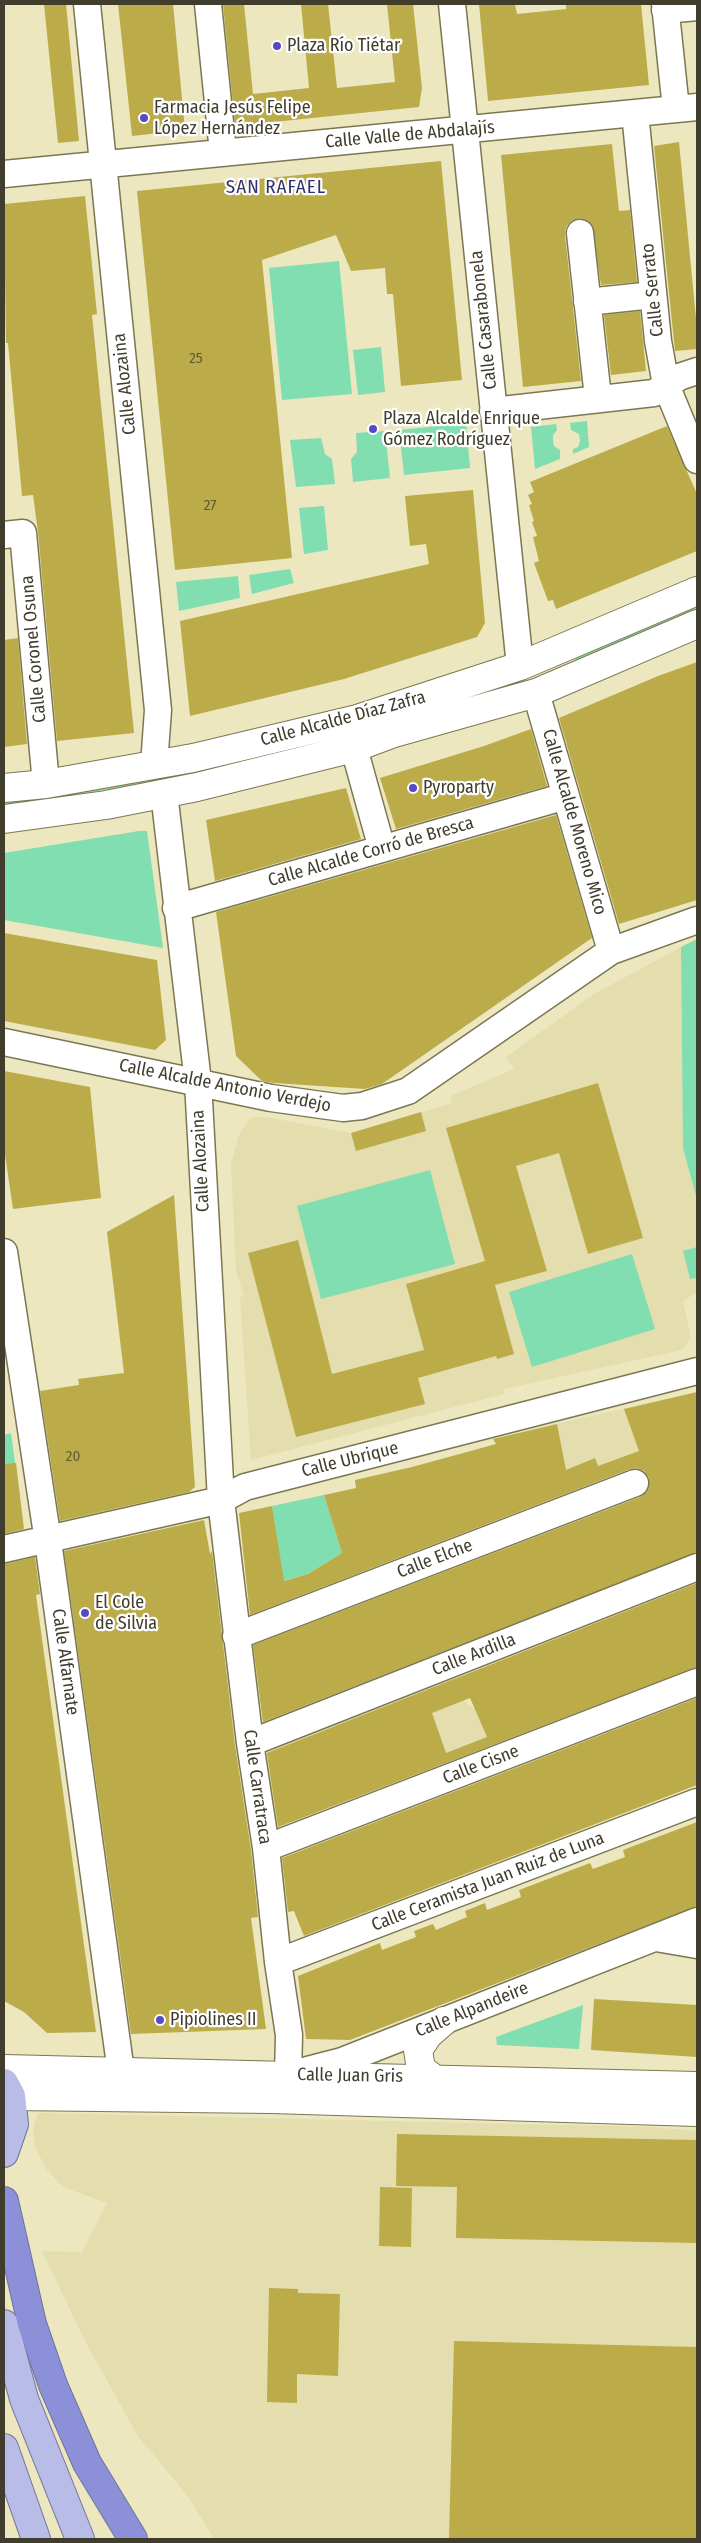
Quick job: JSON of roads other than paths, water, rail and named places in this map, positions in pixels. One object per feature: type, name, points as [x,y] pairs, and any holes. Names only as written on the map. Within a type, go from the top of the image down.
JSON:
[{"type":"highway","points":[[4,2201],[32,2324],[52,2385],[87,2463],[133,2539]]},
{"type":"main road","name":"Calle Alcalde Díaz Zafra","points":[[4,788],[46,784],[154,765],[357,719],[520,666],[697,590]]},
{"type":"main road","name":"Calle Alcalde Díaz Zafra","points":[[4,819],[106,804],[164,793],[354,748],[394,733],[536,693],[697,624]]},
{"type":"main road","points":[[433,2078],[421,2068],[418,2050],[428,2035],[444,2021]]},
{"type":"main road","name":"Calle Juan Gris","points":[[4,2069],[433,2078],[697,2086]]},
{"type":"main road","points":[[271,2099],[288,2075]]},
{"type":"main road","name":"Calle Juan Gris","points":[[8,2090],[697,2112]]},
{"type":"main road","points":[[4,2153],[14,2124],[8,2090]]},
{"type":"main road","points":[[4,2324],[24,2399],[80,2539]]},
{"type":"main road","points":[[4,2448],[36,2539]]},
{"type":"street","name":"Calle Alozaina","points":[[87,4],[158,710],[154,765]]},
{"type":"street","points":[[208,4],[223,152]]},
{"type":"street","name":"Calle Casarabonela","points":[[452,4],[463,130],[520,666]]},
{"type":"street","points":[[687,108],[665,7],[697,7]]},
{"type":"street","name":"Calle Valle de Abdalajís","points":[[4,174],[687,108]]},
{"type":"street","name":"Calle Serrato","points":[[635,113],[658,341],[666,385],[697,460]]},
{"type":"street","points":[[580,233],[598,398]]},
{"type":"street","points":[[587,302],[653,295]]},
{"type":"street","points":[[493,411],[654,393],[679,377],[697,371]]},
{"type":"street","name":"Calle Coronel Osuna","points":[[4,535],[23,533],[46,784]]},
{"type":"street","name":"Calle Alcalde Moreno Mico","points":[[536,693],[612,951]]},
{"type":"street","points":[[354,748],[382,849]]},
{"type":"street","name":"Calle Alozaina","points":[[164,793],[176,908],[198,1082],[221,1500]]},
{"type":"street","name":"Calle Alcalde Corró de Bresca","points":[[176,908],[566,796]]},
{"type":"street","name":"Calle Alcalde Antonio Verdejo","points":[[4,1042],[307,1103],[343,1108],[362,1106],[408,1091],[612,951],[697,920]]},
{"type":"street","name":"Calle Alfarnate","points":[[4,1252],[48,1540],[120,2072]]},
{"type":"street","name":"Calle Ubrique","points":[[4,1550],[221,1500],[245,1487],[697,1371]]},
{"type":"street","name":"Calle Elche","points":[[236,1636],[634,1483]]},
{"type":"street","name":"Calle Carratraca","points":[[221,1500],[236,1636],[266,1848],[278,1962],[289,2035],[288,2075]]},
{"type":"street","name":"Calle Ardilla","points":[[250,1743],[697,1567]]},
{"type":"street","name":"Calle Cisne","points":[[266,1848],[697,1682]]},
{"type":"street","name":"Calle Ceramista Juan Ruiz de Luna","points":[[278,1962],[697,1802]]},
{"type":"street","name":"Calle Alpandeire","points":[[288,2075],[342,2061],[697,1922]]},
{"type":"street","points":[[653,1938],[697,1945]]},
{"type":"place","name":"Plaza Río Tiétar","points":[[277,46]]},
{"type":"place","name":"Farmacia Jesús Felipe López Hernández","points":[[144,118]]},
{"type":"place","name":"Plaza Alcalde Enrique Gómez Rodríguez","points":[[373,429]]},
{"type":"place","name":"Pyroparty","points":[[413,788]]},
{"type":"place","name":"El Cole de Silvia","points":[[85,1613]]},
{"type":"place","name":"Pipiolines II","points":[[160,2020]]},
{"type":"district","name":"SAN RAFAEL","points":[[276,188]]}]
